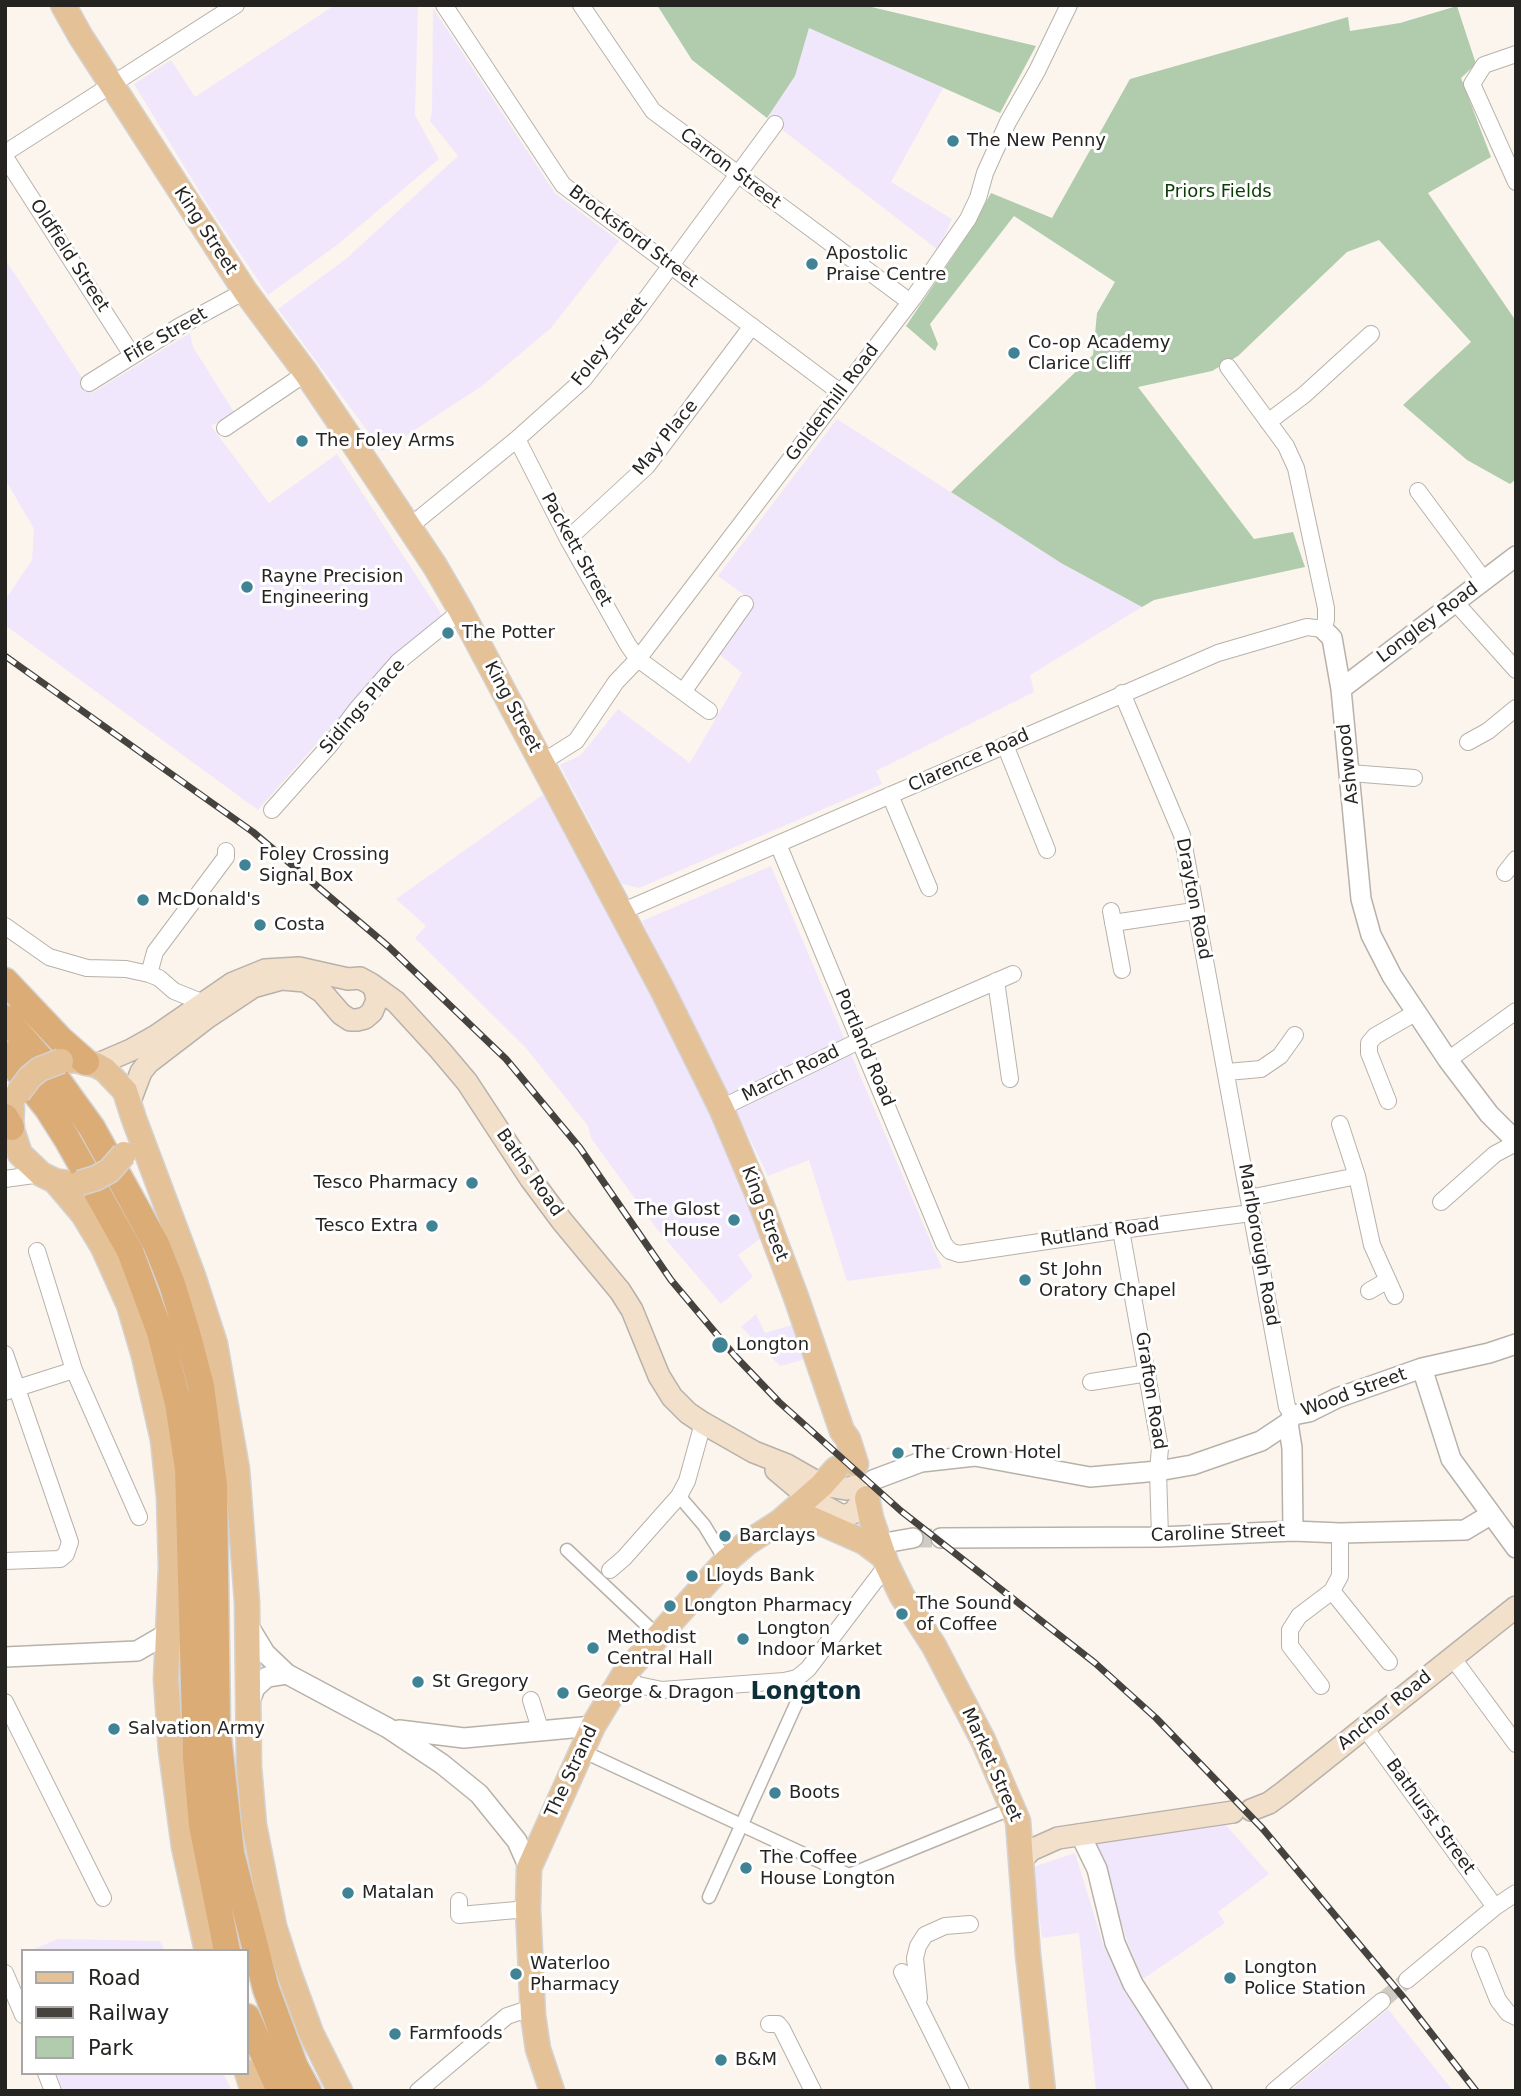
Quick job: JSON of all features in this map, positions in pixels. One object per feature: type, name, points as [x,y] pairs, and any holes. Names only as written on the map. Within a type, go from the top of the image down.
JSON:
[{"type":"highway","points":[[5,981],[81,1063]]},
{"type":"highway","points":[[5,1018],[48,1067],[92,1128],[156,1244],[187,1333],[201,1386],[214,1485],[217,1727],[231,1853],[266,1989],[295,2067],[308,2091]]},
{"type":"highway","points":[[5,1055],[48,1109],[130,1251],[160,1332],[178,1403],[188,1469],[195,1757],[202,1825],[227,1949]]},
{"type":"highway","points":[[248,2019],[280,2091]]},
{"type":"main road","name":"King Street","points":[[63,5],[245,291],[306,373],[409,527],[461,611],[621,912],[721,1108],[796,1297],[847,1476],[883,1555]]},
{"type":"main road","name":"Baths Road","points":[[81,1063],[131,1051],[233,983],[255,973],[276,968],[309,970],[348,979],[360,978],[396,1002],[467,1082],[538,1189],[620,1291],[641,1329],[659,1376],[672,1397],[688,1413],[754,1452],[787,1465],[847,1476]]},
{"type":"main road","points":[[48,1177],[80,1182],[96,1178],[108,1171],[130,1143],[135,1084],[148,1063],[253,986],[282,979],[305,982],[322,992],[341,1014],[350,1020],[368,1016],[412,1021]]},
{"type":"main road","points":[[336,1007],[335,991],[348,979]]},
{"type":"main road","points":[[368,1016],[377,1000],[371,984]]},
{"type":"main road","points":[[207,1949],[184,1847],[171,1751],[166,1672],[171,1567],[169,1497],[163,1440],[129,1305],[103,1247],[83,1214],[48,1177],[20,1154],[9,1136],[12,1108],[18,1093],[40,1069],[81,1063],[119,1082],[132,1110],[193,1276],[215,1344],[237,1469],[248,1625],[249,1767],[254,1825],[274,1926],[311,2033],[340,2091]]},
{"type":"main road","name":"The Strand","points":[[552,2091],[538,2049],[533,2015],[528,1909],[529,1868],[593,1726],[625,1673],[726,1561],[747,1543],[847,1476]]},
{"type":"main road","points":[[781,1521],[812,1519],[864,1542],[883,1555]]},
{"type":"main road","name":"Market Street","points":[[883,1555],[902,1596],[940,1658],[983,1740],[1016,1815],[1042,2081]]},
{"type":"main road","name":"Anchor Road","points":[[1021,1861],[1031,1850],[1058,1838],[1242,1811],[1269,1803],[1516,1607]]},
{"type":"main road","points":[[1016,1815],[1058,1838]]},
{"type":"main road","points":[[1022,2091],[1042,2081]]},
{"type":"street","points":[[5,155],[236,5]]},
{"type":"street","name":"Brocksford Street","points":[[444,5],[563,185],[841,393]]},
{"type":"street","name":"Carron Street","points":[[581,5],[653,111],[910,302]]},
{"type":"street","name":"Goldenhill Road","points":[[541,763],[576,741],[616,682],[638,659],[910,302],[968,219],[1008,122],[1037,71],[1069,5]]},
{"type":"street","points":[[1516,54],[1485,65],[1472,84],[1516,182]]},
{"type":"street","name":"Foley Street","points":[[409,527],[517,439],[583,380],[775,124]]},
{"type":"street","name":"Oldfield Street","points":[[5,155],[132,355]]},
{"type":"street","name":"Fife Street","points":[[89,383],[132,355],[245,291]]},
{"type":"street","name":"May Place","points":[[568,539],[647,466],[752,327]]},
{"type":"street","points":[[1268,422],[1304,395],[1371,334]]},
{"type":"street","name":"Ashwood","points":[[1228,367],[1286,446],[1296,468],[1326,608],[1326,620],[1322,629],[1332,638],[1341,689],[1361,900],[1371,935],[1415,1013],[1489,1114],[1516,1142]]},
{"type":"street","points":[[225,429],[306,373]]},
{"type":"street","name":"Packett Street","points":[[517,439],[568,539],[638,659]]},
{"type":"street","points":[[1418,491],[1484,580]]},
{"type":"street","name":"Longley Road","points":[[1341,689],[1516,556]]},
{"type":"street","points":[[1455,602],[1516,670]]},
{"type":"street","points":[[682,692],[745,604]]},
{"type":"street","name":"Sidings Place","points":[[272,810],[398,662],[461,611]]},
{"type":"street","name":"Clarence Road","points":[[621,912],[1218,653],[1307,627],[1322,629]]},
{"type":"street","points":[[638,659],[709,711]]},
{"type":"street","name":"Drayton Road","points":[[1122,693],[1182,835],[1194,911],[1227,1072]]},
{"type":"street","points":[[1468,742],[1488,732],[1516,708]]},
{"type":"street","points":[[1005,745],[1047,850]]},
{"type":"street","points":[[1350,773],[1414,778]]},
{"type":"street","points":[[890,796],[929,888]]},
{"type":"street","name":"Portland Road","points":[[778,844],[944,1244],[950,1251]]},
{"type":"street","points":[[149,974],[155,952],[161,942],[226,857],[226,851]]},
{"type":"street","points":[[1505,873],[1516,859]]},
{"type":"street","points":[[1122,970],[1112,917],[1194,911]]},
{"type":"street","points":[[5,926],[49,957],[87,968],[126,969],[149,974],[159,978],[174,991],[204,1003]]},
{"type":"street","name":"March Road","points":[[721,1108],[861,1040],[1013,974]]},
{"type":"street","points":[[996,981],[1010,1079]]},
{"type":"street","points":[[174,991],[177,1011],[175,1024]]},
{"type":"street","points":[[1448,1060],[1516,1011]]},
{"type":"street","points":[[1388,1101],[1369,1053],[1369,1043],[1375,1036],[1415,1013]]},
{"type":"street","points":[[1227,1072],[1261,1069],[1280,1056],[1295,1035]]},
{"type":"street","name":"Marlborough Road","points":[[1227,1072],[1291,1419]]},
{"type":"street","points":[[1340,1124],[1357,1176],[1372,1245],[1392,1288],[1369,1291]]},
{"type":"street","points":[[1441,1202],[1496,1154],[1516,1142]]},
{"type":"street","name":"Rutland Road","points":[[950,1251],[959,1254],[1121,1230],[1250,1206],[1357,1176]]},
{"type":"street","points":[[5,1179],[48,1177]]},
{"type":"street","name":"Grafton Road","points":[[1121,1230],[1160,1448],[1160,1537]]},
{"type":"street","points":[[37,1251],[50,1266],[74,1370],[123,1465],[139,1517]]},
{"type":"street","name":"Wood Street","points":[[847,1476],[921,1462],[975,1456],[1090,1477],[1192,1465],[1222,1457],[1261,1441],[1291,1419],[1337,1398],[1422,1368],[1516,1344]]},
{"type":"street","points":[[5,1354],[11,1390],[70,1537],[70,1548],[60,1559],[5,1561]]},
{"type":"street","points":[[1422,1368],[1451,1459],[1516,1548]]},
{"type":"street","points":[[11,1390],[74,1370]]},
{"type":"street","points":[[1091,1382],[1148,1373]]},
{"type":"street","points":[[1291,1419],[1293,1531]]},
{"type":"street","points":[[610,1570],[619,1553],[678,1496],[687,1481],[703,1423]]},
{"type":"street","points":[[678,1496],[707,1530],[726,1561]]},
{"type":"street","name":"Caroline Street","points":[[942,1538],[1160,1537],[1293,1531],[1340,1533],[1465,1530],[1490,1515]]},
{"type":"street","points":[[1320,1686],[1290,1646],[1290,1630],[1299,1616],[1332,1591],[1342,1569],[1340,1533]]},
{"type":"street","points":[[625,1673],[639,1685],[662,1690],[797,1678],[808,1668],[883,1555],[913,1538]]},
{"type":"street","points":[[567,1550],[657,1635]]},
{"type":"street","points":[[1332,1591],[1388,1662]]},
{"type":"street","points":[[248,1625],[265,1653],[287,1674],[387,1728],[442,1764],[488,1804],[517,1841],[529,1868]]},
{"type":"street","points":[[5,1657],[137,1651],[168,1633]]},
{"type":"street","points":[[137,1651],[166,1672]]},
{"type":"street","points":[[1452,1657],[1516,1744]]},
{"type":"street","points":[[250,1701],[255,1688],[267,1677],[287,1674]]},
{"type":"street","points":[[709,1897],[797,1702],[797,1678]]},
{"type":"street","points":[[531,1700],[541,1732]]},
{"type":"street","points":[[5,1702],[103,1898]]},
{"type":"street","points":[[387,1728],[464,1738],[593,1726]]},
{"type":"street","name":"Bathurst Street","points":[[1365,1728],[1495,1907]]},
{"type":"street","points":[[442,1764],[464,1738]]},
{"type":"street","points":[[582,1751],[849,1875],[1016,1815]]},
{"type":"street","points":[[1080,1834],[1097,1869],[1115,1943],[1133,1984],[1202,2091]]},
{"type":"street","points":[[1408,1980],[1495,1907],[1516,1893]]},
{"type":"street","points":[[459,1900],[459,1915],[528,1909]]},
{"type":"street","points":[[920,2008],[915,1958],[918,1946],[925,1935],[946,1926],[970,1924]]},
{"type":"street","points":[[1480,1955],[1486,1965],[1480,1979],[1507,2012],[1516,2017]]},
{"type":"street","points":[[902,1972],[961,2091]]},
{"type":"street","points":[[5,1973],[21,2010]]},
{"type":"street","points":[[1274,2091],[1382,2001]]},
{"type":"street","points":[[418,2091],[507,2016],[523,2011],[533,2015]]},
{"type":"street","points":[[769,2024],[778,2024],[782,2029],[813,2091]]},
{"type":"shaded area","points":[[335,5],[418,5],[415,115],[439,159],[337,245],[268,295],[209,207],[134,84],[171,60],[195,97]]},
{"type":"shaded area","points":[[433,8],[555,193],[619,241],[551,328],[482,386],[382,451],[278,309],[346,259],[458,156],[430,121]]},
{"type":"shaded area","points":[[809,28],[943,88],[891,182],[952,219],[938,250],[767,118],[795,76]]},
{"type":"shaded area","points":[[5,259],[92,393],[190,333],[193,347],[234,412],[211,426],[269,503],[337,454],[442,615],[357,698],[258,810],[5,625],[5,600],[32,560],[34,529],[5,479]]},
{"type":"shaded area","points":[[837,419],[1061,563],[1142,607],[1030,675],[1034,692],[876,771],[882,784],[639,888],[622,884],[560,765],[581,755],[618,709],[690,763],[742,673],[714,650],[750,599],[718,576]]},
{"type":"shaded area","points":[[544,794],[691,1072],[764,1236],[738,1255],[753,1277],[721,1304],[657,1229],[591,1138],[588,1126],[526,1048],[415,938],[426,926],[396,899]]},
{"type":"shaded area","points":[[771,866],[942,1268],[847,1281],[809,1160],[768,1176],[642,921]]},
{"type":"shaded area","points":[[756,1314],[765,1333],[795,1324],[806,1359],[780,1366],[741,1327]]},
{"type":"shaded area","points":[[1226,1825],[1269,1874],[1218,1912],[1225,1923],[1143,1979],[1129,1946],[1095,1843]]},
{"type":"shaded area","points":[[1075,1853],[1103,1944],[1124,1991],[1190,2091],[1096,2091],[1079,1933],[1042,1938],[1033,1867]]},
{"type":"shaded area","points":[[58,1939],[160,1941],[164,1949],[34,1949]]},
{"type":"shaded area","points":[[1388,2009],[1453,2091],[1290,2091]]},
{"type":"shaded area","points":[[57,2075],[224,2075],[232,2091],[63,2091]]},
{"type":"green space","points":[[657,5],[863,5],[1036,46],[1000,113],[809,28],[795,76],[767,118],[692,60]]},
{"type":"green space","name":"Priors Fields","points":[[1457,6],[1476,64],[1461,78],[1491,157],[1428,193],[1516,321],[1516,479],[1510,484],[1467,460],[1403,405],[1471,342],[1379,240],[1347,252],[1238,356],[1212,371],[1138,387],[1254,539],[1293,532],[1305,567],[1154,600],[1142,607],[1061,563],[951,492],[1093,355],[1097,313],[1115,282],[1014,216],[930,324],[938,344],[935,351],[906,326],[964,240],[991,193],[1052,218],[1130,79],[1348,17],[1350,31],[1400,23]]},
{"type":"tunnel","points":[[913,1538],[941,1538]]},
{"type":"tunnel","points":[[1382,2001],[1407,1980]]},
{"type":"railway","points":[[5,656],[253,832],[389,947],[506,1059],[580,1148],[671,1280],[735,1356],[779,1402],[901,1511],[1095,1663],[1156,1718],[1263,1829],[1403,1997],[1476,2091]]},
{"type":"place","name":"The New Penny","points":[[953,141]]},
{"type":"place","name":"Apostolic Praise Centre","points":[[812,264]]},
{"type":"place","name":"Co-op Academy Clarice Cliff","points":[[1014,353]]},
{"type":"place","name":"The Foley Arms","points":[[302,441]]},
{"type":"place","name":"Rayne Precision Engineering","points":[[247,587]]},
{"type":"place","name":"The Potter","points":[[448,633]]},
{"type":"place","name":"Foley Crossing Signal Box","points":[[245,865]]},
{"type":"place","name":"McDonald's","points":[[143,900]]},
{"type":"place","name":"Costa","points":[[260,925]]},
{"type":"place","name":"Tesco Pharmacy","points":[[472,1183]]},
{"type":"place","name":"The Glost House","points":[[734,1220]]},
{"type":"place","name":"Tesco Extra","points":[[432,1226]]},
{"type":"place","name":"St John Oratory Chapel","points":[[1025,1280]]},
{"type":"place","name":"Longton","points":[[720,1345]]},
{"type":"place","name":"The Crown Hotel","points":[[898,1453]]},
{"type":"place","name":"Barclays","points":[[725,1536]]},
{"type":"place","name":"Lloyds Bank","points":[[692,1576]]},
{"type":"place","name":"Longton Pharmacy","points":[[670,1606]]},
{"type":"place","name":"The Sound of Coffee","points":[[902,1614]]},
{"type":"place","name":"Longton Indoor Market","points":[[743,1639]]},
{"type":"place","name":"Methodist Central Hall","points":[[593,1648]]},
{"type":"place","name":"St Gregory","points":[[418,1682]]},
{"type":"place","name":"George & Dragon","points":[[563,1693]]},
{"type":"place","name":"Salvation Army","points":[[114,1729]]},
{"type":"place","name":"Boots","points":[[775,1793]]},
{"type":"place","name":"The Coffee House Longton","points":[[746,1868]]},
{"type":"place","name":"Matalan","points":[[348,1893]]},
{"type":"place","name":"Waterloo Pharmacy","points":[[516,1974]]},
{"type":"place","name":"Longton Police Station","points":[[1230,1978]]},
{"type":"place","name":"Farmfoods","points":[[395,2034]]},
{"type":"place","name":"B&M","points":[[721,2060]]},
{"type":"district","name":"Longton","points":[[806,1693]]}]
